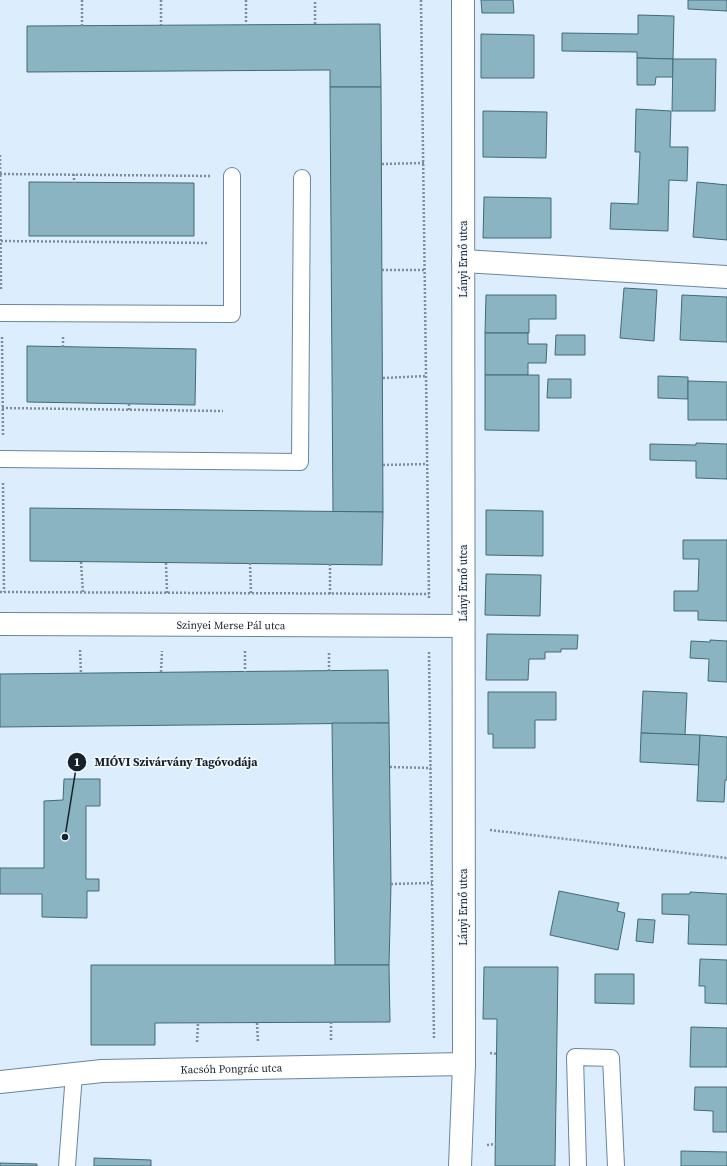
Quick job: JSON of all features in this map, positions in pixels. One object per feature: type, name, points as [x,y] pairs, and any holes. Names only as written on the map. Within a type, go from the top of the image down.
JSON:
[{"type":"street","name":"Lányi Ernő utca","points":[[460,1166],[464,1064],[463,0]]},
{"type":"street","points":[[463,261],[727,277]]},
{"type":"street","name":"Szinyei Merse Pál utca","points":[[0,624],[463,626]]},
{"type":"street","name":"Kacsóh Pongrác utca","points":[[0,1082],[102,1072],[464,1064]]},
{"type":"lane","points":[[1,313],[232,314],[232,176]]},
{"type":"lane","points":[[1,460],[300,462],[302,178]]},
{"type":"lane","points":[[578,1166],[576,1057],[612,1058],[616,1166]]},
{"type":"lane","points":[[67,1166],[74,1074]]},
{"type":"path","points":[[82,0],[82,26]]},
{"type":"path","points":[[160,0],[161,25]]},
{"type":"path","points":[[246,0],[246,25]]},
{"type":"path","points":[[314,24],[315,0]]},
{"type":"path","points":[[422,0],[434,1042]]},
{"type":"path","points":[[0,155],[1,460],[4,592]]},
{"type":"path","points":[[382,164],[424,163]]},
{"type":"path","points":[[0,174],[232,176]]},
{"type":"path","points":[[74,174],[74,183]]},
{"type":"path","points":[[162,237],[162,242]]},
{"type":"path","points":[[1,241],[232,243]]},
{"type":"path","points":[[382,270],[425,270]]},
{"type":"path","points":[[63,337],[64,347]]},
{"type":"path","points":[[382,378],[426,376]]},
{"type":"path","points":[[129,404],[129,410]]},
{"type":"path","points":[[2,408],[223,411]]},
{"type":"path","points":[[383,465],[427,464]]},
{"type":"path","points":[[81,562],[83,593]]},
{"type":"path","points":[[166,563],[167,594]]},
{"type":"path","points":[[250,564],[251,593]]},
{"type":"path","points":[[330,564],[330,594]]},
{"type":"path","points":[[0,592],[167,594],[429,594]]},
{"type":"path","points":[[245,648],[245,672]]},
{"type":"path","points":[[329,648],[329,671]]},
{"type":"path","points":[[162,649],[162,672]]},
{"type":"path","points":[[80,650],[81,674]]},
{"type":"path","points":[[390,767],[431,768]]},
{"type":"path","points":[[490,830],[727,858]]},
{"type":"path","points":[[391,884],[432,883]]},
{"type":"path","points":[[331,1022],[331,1044]]},
{"type":"path","points":[[197,1045],[198,1023]]},
{"type":"path","points":[[257,1023],[258,1044]]},
{"type":"building","points":[[481,0],[513,0],[514,13],[482,13]]},
{"type":"building","points":[[688,0],[727,0],[727,11],[688,9]]},
{"type":"building","points":[[638,15],[674,16],[673,59],[637,58],[637,52],[562,51],[562,33],[638,34]]},
{"type":"building","points":[[380,24],[381,87],[330,87],[330,70],[27,72],[27,26]]},
{"type":"building","points":[[481,34],[534,35],[534,78],[481,78]]},
{"type":"building","points":[[637,58],[673,59],[673,77],[656,77],[655,85],[637,85]]},
{"type":"building","points":[[673,59],[716,59],[715,111],[672,111]]},
{"type":"building","points":[[330,87],[381,87],[383,512],[333,512]]},
{"type":"building","points":[[636,109],[671,111],[670,147],[688,147],[687,181],[669,180],[668,231],[610,229],[611,203],[638,204],[640,152],[635,152]]},
{"type":"building","points":[[483,111],[547,112],[546,158],[483,157]]},
{"type":"building","points":[[29,182],[194,183],[194,236],[29,236]]},
{"type":"building","points":[[697,182],[727,185],[727,240],[693,237]]},
{"type":"building","points":[[484,197],[551,198],[551,238],[483,238]]},
{"type":"building","points":[[624,288],[657,290],[654,341],[620,338]]},
{"type":"building","points":[[486,295],[556,295],[556,319],[529,319],[529,333],[485,333]]},
{"type":"building","points":[[682,295],[727,297],[727,342],[680,340]]},
{"type":"building","points":[[485,333],[528,333],[528,344],[547,344],[546,363],[528,363],[528,375],[485,375]]},
{"type":"building","points":[[556,335],[585,335],[585,355],[555,355]]},
{"type":"building","points":[[27,346],[196,349],[195,405],[27,402]]},
{"type":"building","points":[[485,375],[539,375],[539,431],[485,430]]},
{"type":"building","points":[[658,376],[688,377],[688,399],[658,398]]},
{"type":"building","points":[[548,379],[571,379],[571,398],[547,398]]},
{"type":"building","points":[[688,381],[727,382],[727,420],[688,420]]},
{"type":"building","points":[[696,443],[727,444],[727,479],[696,478],[696,461],[650,460],[650,444],[696,445]]},
{"type":"building","points":[[30,508],[383,512],[382,565],[30,561]]},
{"type":"building","points":[[486,510],[543,511],[543,556],[486,555]]},
{"type":"building","points":[[683,540],[727,540],[727,621],[698,620],[698,611],[674,611],[674,591],[698,591],[699,559],[683,559]]},
{"type":"building","points":[[486,574],[541,575],[540,616],[485,615]]},
{"type":"building","points":[[487,634],[578,635],[577,649],[561,649],[561,652],[545,652],[545,659],[529,659],[528,680],[486,680]]},
{"type":"building","points":[[710,640],[727,641],[727,682],[708,681],[709,659],[690,658],[691,641],[710,642]]},
{"type":"building","points":[[388,670],[389,723],[0,727],[0,674]]},
{"type":"building","points":[[643,691],[687,693],[685,735],[641,733]]},
{"type":"building","points":[[488,692],[556,692],[556,720],[535,720],[535,748],[493,748],[493,734],[488,734]]},
{"type":"building","points":[[332,723],[389,723],[391,884],[389,965],[335,965]]},
{"type":"building","points":[[641,733],[700,735],[699,765],[640,762]]},
{"type":"building","points":[[700,735],[727,737],[727,780],[725,780],[724,802],[697,801]]},
{"type":"building","points":[[64,779],[100,779],[100,806],[86,806],[86,879],[99,879],[99,891],[87,891],[87,918],[42,917],[42,894],[0,894],[0,868],[44,868],[44,801],[63,800]]},
{"type":"building","points":[[559,891],[619,903],[617,911],[625,913],[618,950],[550,935]]},
{"type":"building","points":[[690,892],[727,894],[727,945],[688,944],[689,915],[662,914],[662,894],[690,894]]},
{"type":"building","points":[[638,919],[655,920],[653,943],[636,941]]},
{"type":"building","points":[[700,959],[727,960],[727,1004],[705,1003],[705,986],[699,986]]},
{"type":"building","points":[[91,965],[389,965],[390,1022],[155,1023],[155,1045],[91,1045]]},
{"type":"building","points":[[484,967],[558,967],[555,1166],[495,1166],[497,1019],[483,1019]]},
{"type":"building","points":[[595,974],[634,974],[634,1004],[595,1003]]},
{"type":"building","points":[[691,1027],[727,1028],[727,1067],[690,1067]]},
{"type":"building","points":[[695,1087],[727,1087],[727,1132],[713,1132],[713,1111],[694,1110]]},
{"type":"building","points":[[681,1151],[727,1152],[727,1166],[681,1166]]},
{"type":"building","points":[[94,1158],[151,1160],[151,1166],[94,1166]]},
{"type":"building","points":[[0,1163],[37,1164],[37,1166],[0,1166]]},
{"type":"place","name":"MIÓVI Szivárvány Tagóvodája","points":[[65,837]]}]
